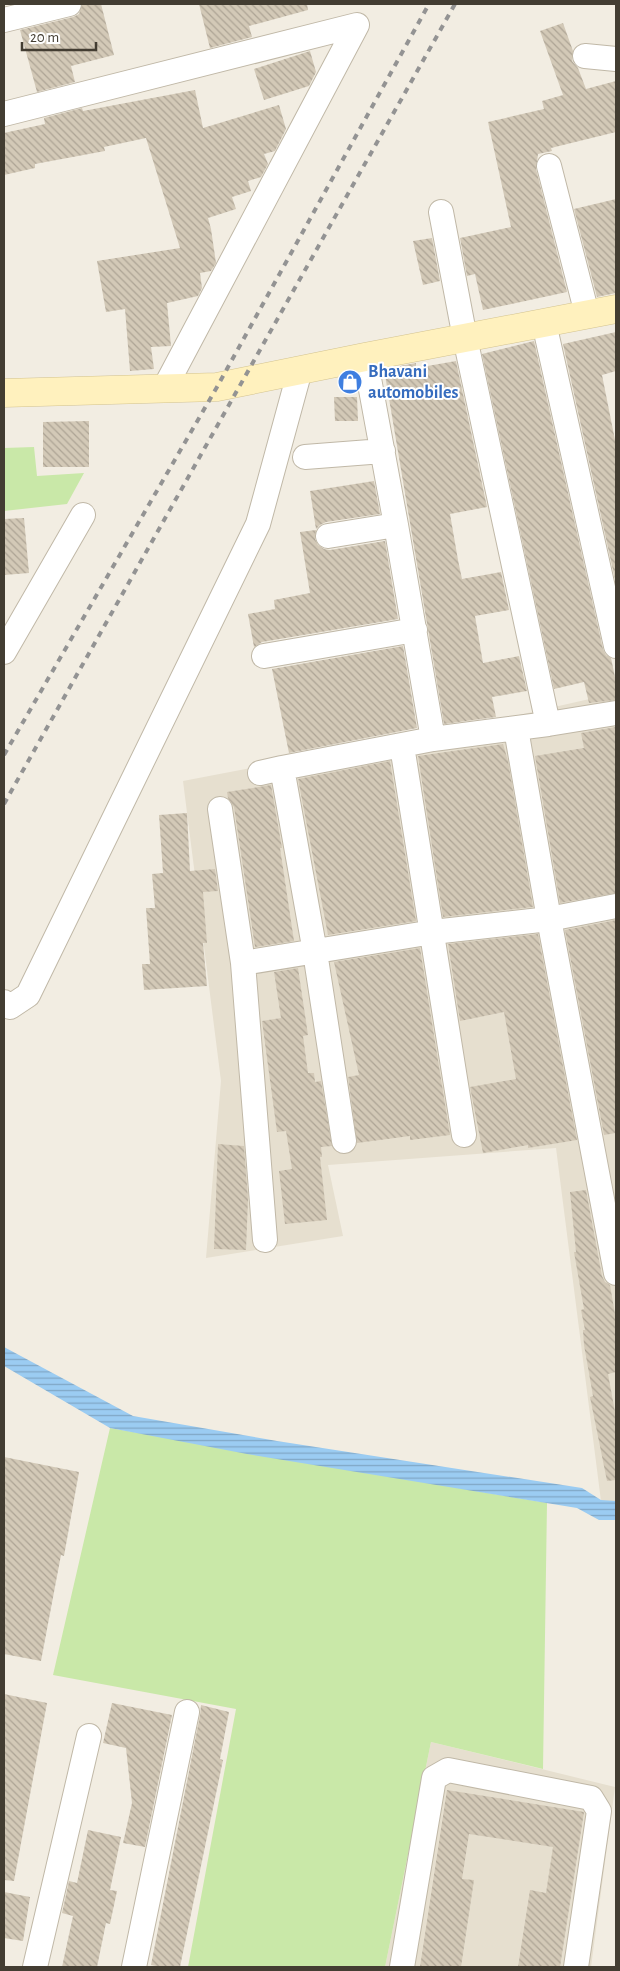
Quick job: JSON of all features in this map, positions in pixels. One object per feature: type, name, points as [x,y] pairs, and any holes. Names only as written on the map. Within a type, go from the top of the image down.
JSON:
[{"type":"street","points":[[4,20],[69,4]]},
{"type":"street","points":[[4,114],[357,25],[164,389]]},
{"type":"street","points":[[585,56],[616,59]]},
{"type":"street","points":[[549,166],[587,314]]},
{"type":"street","points":[[441,212],[465,338],[548,724]]},
{"type":"street","points":[[4,393],[217,388],[365,357],[616,309]]},
{"type":"street","points":[[544,324],[616,646]]},
{"type":"street","points":[[365,357],[433,739]]},
{"type":"street","points":[[4,1002],[10,1007],[28,995],[258,524],[300,370]]},
{"type":"street","points":[[305,457],[383,451]]},
{"type":"street","points":[[4,652],[83,515]]},
{"type":"street","points":[[328,536],[396,525]]},
{"type":"street","points":[[264,656],[415,630]]},
{"type":"street","points":[[344,1141],[315,952],[271,771],[433,739],[516,729],[616,713]]},
{"type":"street","points":[[516,729],[549,919],[616,1272]]},
{"type":"street","points":[[402,746],[464,1135]]},
{"type":"street","points":[[220,809],[243,964],[265,1240]]},
{"type":"street","points":[[243,964],[433,932],[549,919],[616,906]]},
{"type":"street","points":[[134,1967],[186,1712]]},
{"type":"street","points":[[35,1967],[89,1736]]},
{"type":"street","points":[[402,1967],[434,1778],[448,1770],[590,1798],[599,1811],[576,1967]]},
{"type":"shaded area","points":[[616,693],[616,1501],[601,1501],[556,1148],[328,1165],[343,1236],[206,1258],[221,1081],[183,781],[475,725]]},
{"type":"shaded area","points":[[431,1742],[615,1787],[591,1967],[385,1967]]},
{"type":"green space","points":[[34,447],[37,476],[84,473],[67,504],[4,511],[4,448]]},
{"type":"green space","points":[[110,1428],[547,1503],[543,1769],[431,1742],[385,1967],[188,1967],[236,1709],[53,1675]]},
{"type":"water","points":[[4,1347],[133,1416],[277,1441],[582,1488],[601,1500],[616,1501],[616,1520],[599,1520],[577,1508],[247,1454],[110,1428],[4,1366]]},
{"type":"building","points":[[82,4],[101,4],[114,55],[71,66],[75,82],[37,92],[20,30],[73,17],[79,14]]},
{"type":"building","points":[[199,4],[307,4],[308,10],[249,26],[252,37],[210,48]]},
{"type":"building","points":[[563,23],[573,51],[572,61],[578,68],[586,89],[616,81],[616,132],[551,148],[552,151],[538,154],[536,169],[567,292],[483,310],[475,274],[467,276],[460,238],[511,227],[488,122],[544,109],[542,101],[563,95],[540,31]]},
{"type":"building","points":[[310,51],[316,72],[309,86],[264,100],[254,69]]},
{"type":"building","points":[[195,90],[203,128],[279,105],[286,129],[275,151],[264,154],[268,164],[261,177],[248,181],[251,191],[232,197],[236,209],[208,218],[216,263],[211,271],[200,273],[202,288],[198,296],[167,303],[171,346],[151,347],[154,369],[130,371],[125,309],[106,312],[97,261],[180,248],[146,138],[104,147],[105,151],[35,164],[35,168],[4,175],[4,133],[45,124],[44,118],[82,108],[83,111]]},
{"type":"building","points":[[616,199],[616,293],[597,297],[574,209]]},
{"type":"building","points":[[432,238],[440,281],[423,285],[413,241]]},
{"type":"building","points":[[616,332],[616,371],[602,375],[616,445],[616,584],[563,344]]},
{"type":"building","points":[[534,341],[603,649],[606,655],[611,658],[616,682],[616,700],[589,703],[584,682],[554,689],[482,354]]},
{"type":"building","points":[[456,361],[487,507],[450,514],[462,579],[501,572],[509,610],[475,616],[483,663],[519,656],[527,691],[492,697],[496,717],[444,724],[384,369],[416,363],[416,368]]},
{"type":"building","points":[[334,397],[357,397],[358,421],[335,421]]},
{"type":"building","points":[[89,421],[89,467],[43,467],[43,422]]},
{"type":"building","points":[[374,481],[380,514],[326,522],[316,529],[310,491]]},
{"type":"building","points":[[24,518],[29,573],[4,575],[4,519]]},
{"type":"building","points":[[316,530],[315,539],[318,545],[330,550],[385,541],[398,619],[262,642],[254,647],[248,614],[275,609],[274,600],[310,593],[300,532]]},
{"type":"building","points":[[403,646],[417,728],[289,753],[272,669]]},
{"type":"building","points":[[616,727],[616,893],[560,903],[535,756],[584,748],[581,733]]},
{"type":"building","points":[[503,744],[508,761],[533,907],[443,917],[418,756]]},
{"type":"building","points":[[390,761],[416,921],[328,935],[298,779]]},
{"type":"building","points":[[271,785],[282,848],[280,848],[294,941],[255,947],[234,807],[228,798],[227,792]]},
{"type":"building","points":[[187,813],[190,871],[215,869],[218,891],[203,892],[207,943],[203,943],[207,986],[144,990],[142,964],[150,964],[146,908],[155,908],[152,874],[163,873],[159,815]]},
{"type":"building","points":[[616,920],[616,1133],[604,1135],[565,930]]},
{"type":"building","points":[[538,934],[577,1140],[528,1148],[528,1145],[483,1153],[470,1087],[516,1079],[504,1012],[460,1021],[448,944]]},
{"type":"building","points":[[420,948],[450,1135],[410,1140],[410,1136],[357,1143],[348,1077],[359,1075],[334,962]]},
{"type":"building","points":[[298,968],[308,1035],[303,1036],[308,1073],[314,1073],[315,1082],[321,1081],[332,1146],[321,1147],[322,1157],[320,1157],[327,1220],[285,1224],[279,1171],[292,1169],[286,1131],[277,1132],[262,1021],[281,1018],[274,972]]},
{"type":"building","points":[[218,1144],[244,1146],[248,1199],[246,1250],[214,1249]]},
{"type":"building","points":[[586,1190],[602,1276],[605,1282],[610,1285],[616,1320],[616,1372],[608,1374],[616,1417],[616,1480],[607,1481],[590,1397],[593,1396],[584,1345],[583,1330],[585,1330],[581,1310],[584,1309],[574,1252],[576,1252],[570,1192]]},
{"type":"building","points":[[4,1457],[79,1472],[64,1556],[61,1555],[41,1661],[4,1654]]},
{"type":"building","points":[[4,1694],[47,1703],[14,1881],[4,1880]]},
{"type":"building","points":[[112,1703],[172,1715],[145,1847],[123,1843],[132,1803],[126,1748],[103,1743]]},
{"type":"building","points":[[201,1705],[229,1712],[220,1759],[223,1760],[180,1967],[161,1967],[151,1965]]},
{"type":"building","points":[[447,1790],[584,1812],[560,1967],[518,1967],[530,1890],[546,1893],[553,1847],[469,1834],[462,1879],[474,1880],[461,1967],[420,1967]]},
{"type":"building","points":[[88,1830],[121,1837],[110,1890],[117,1891],[110,1924],[106,1923],[97,1967],[62,1967],[73,1916],[62,1913],[69,1881],[77,1883]]},
{"type":"building","points":[[4,1892],[30,1897],[23,1941],[4,1938]]},
{"type":"railway","points":[[4,755],[217,387],[429,4]]},
{"type":"railway","points":[[4,804],[455,4]]},
{"type":"place","name":"Bhavani automobiles","points":[[350,382]]}]
